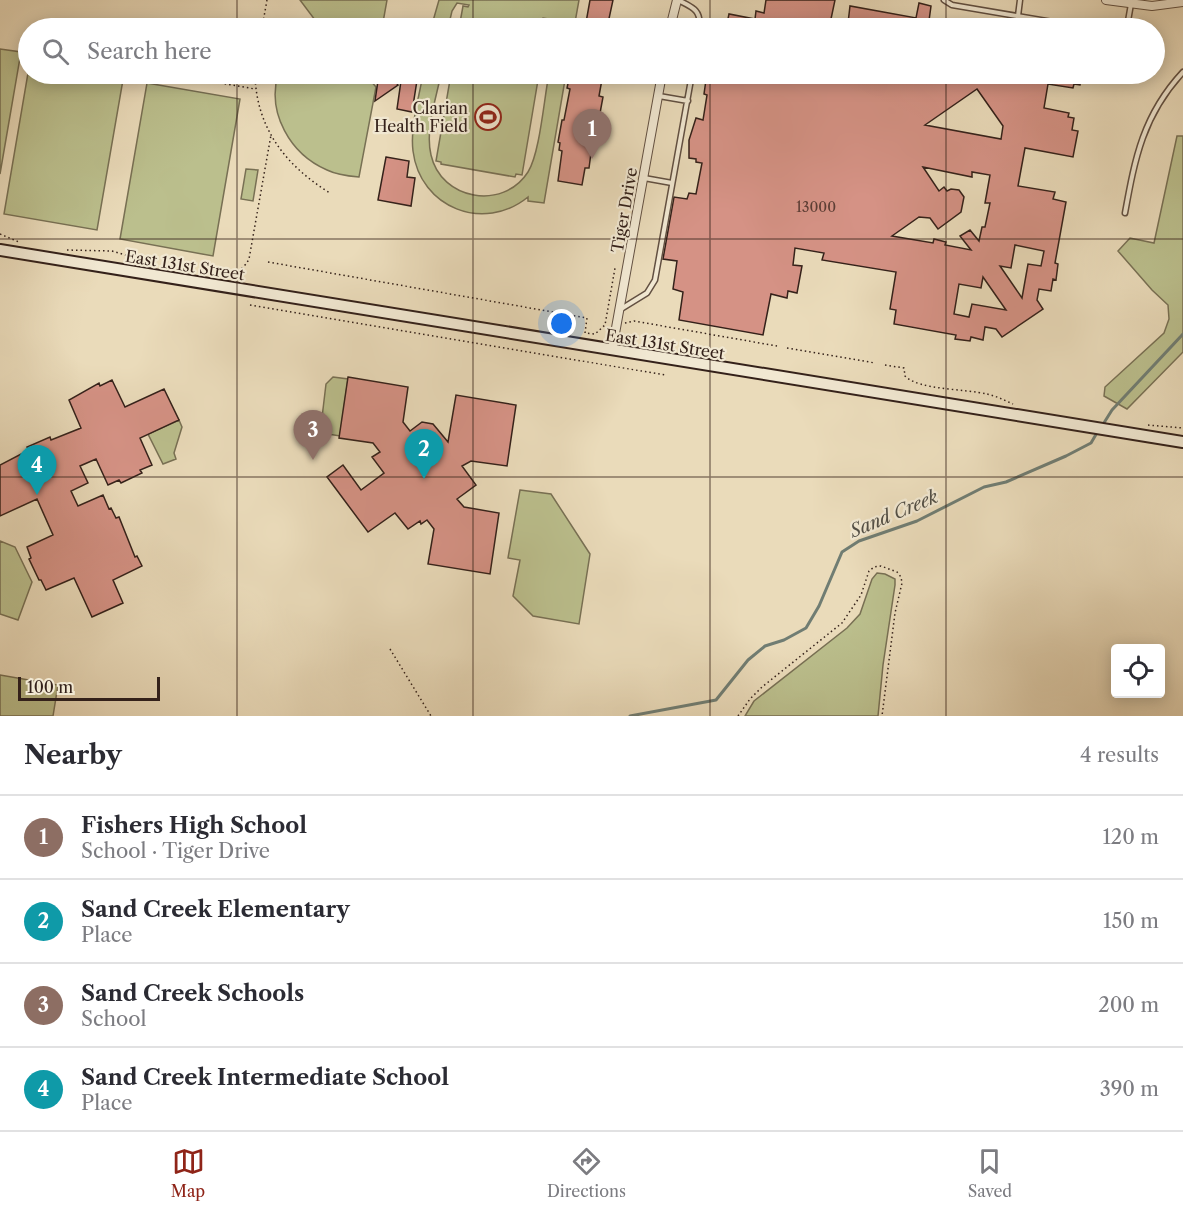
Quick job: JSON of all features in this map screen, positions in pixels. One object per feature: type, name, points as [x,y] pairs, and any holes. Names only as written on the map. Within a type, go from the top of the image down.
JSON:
[{"type":"street","points":[[672,18],[677,0]]},
{"type":"street","points":[[1106,0],[1159,6],[1183,2]]},
{"type":"street","name":"Tiger Drive","points":[[612,350],[660,84]]},
{"type":"street","name":"East 131st Street","points":[[0,250],[1183,442]]},
{"type":"lane","points":[[677,0],[697,11],[700,18]]},
{"type":"lane","points":[[944,0],[952,5],[1030,18]]},
{"type":"lane","points":[[1018,16],[1020,0]]},
{"type":"lane","points":[[1129,18],[1131,4]]},
{"type":"lane","points":[[1125,213],[1134,165],[1149,119],[1158,102],[1183,72]]},
{"type":"lane","points":[[621,309],[647,292],[656,280],[690,84]]},
{"type":"lane","points":[[658,96],[688,100]]},
{"type":"lane","points":[[643,178],[672,183]]},
{"type":"path","points":[[264,18],[267,0]]},
{"type":"path","points":[[226,84],[256,89]]},
{"type":"path","points":[[256,84],[263,116],[271,135],[292,164],[312,182],[330,193]]},
{"type":"path","points":[[203,272],[231,274],[247,264],[271,135]]},
{"type":"path","points":[[0,234],[22,243]]},
{"type":"path","points":[[59,250],[112,251],[163,266]]},
{"type":"path","points":[[268,262],[587,318],[585,333],[595,334],[605,325],[615,268]]},
{"type":"path","points":[[250,305],[665,375]]},
{"type":"path","points":[[624,323],[634,321],[777,346]]},
{"type":"path","points":[[787,348],[875,363]]},
{"type":"path","points":[[885,365],[903,368],[905,376],[911,381],[986,394],[1016,405]]},
{"type":"path","points":[[1140,425],[1183,429]]},
{"type":"path","points":[[738,716],[762,687],[842,623],[861,595],[869,572],[874,567],[881,566],[897,572],[902,583],[895,614],[882,716]]},
{"type":"path","points":[[390,649],[431,716]]},
{"type":"green space","points":[[300,0],[387,0],[384,18],[314,18]]},
{"type":"green space","points":[[439,0],[579,0],[576,18],[461,18],[463,6],[468,7],[469,5],[457,3],[450,18],[434,18]]},
{"type":"green space","points":[[0,49],[18,52],[18,69],[0,174]]},
{"type":"green space","points":[[26,84],[122,84],[97,230],[4,214]]},
{"type":"green space","points":[[147,84],[240,99],[213,256],[120,239]]},
{"type":"green space","points":[[276,84],[373,84],[376,87],[359,177],[327,170],[302,154],[284,131],[276,103]]},
{"type":"green space","points":[[421,84],[439,84],[429,135],[431,155],[437,170],[447,182],[459,190],[474,195],[489,196],[504,192],[517,184],[528,172],[539,139],[547,84],[564,84],[544,203],[528,201],[528,197],[511,208],[492,213],[474,213],[457,209],[441,200],[428,187],[418,171],[412,141]]},
{"type":"green space","name":"Clarian Health Field","points":[[449,84],[537,84],[522,175],[516,174],[515,177],[441,164],[436,161]]},
{"type":"green space","points":[[1177,136],[1183,136],[1183,352],[1127,409],[1104,396],[1105,387],[1164,333],[1169,319],[1168,305],[1118,251],[1130,238],[1154,243]]},
{"type":"green space","points":[[246,169],[258,170],[253,201],[241,199]]},
{"type":"green space","points":[[333,377],[348,379],[340,436],[328,434],[321,426],[326,384]]},
{"type":"green space","points":[[179,420],[182,427],[174,453],[176,459],[163,464],[148,434]]},
{"type":"green space","points":[[520,490],[551,494],[590,554],[579,624],[533,616],[513,596],[520,560],[508,558]]},
{"type":"green space","points":[[0,541],[15,547],[32,582],[18,620],[0,614]]},
{"type":"green space","points":[[877,573],[895,579],[878,716],[745,716],[754,701],[847,628],[860,614],[872,579]]},
{"type":"green space","points":[[0,675],[58,685],[53,716],[0,716]]},
{"type":"building","points":[[590,0],[613,0],[609,18],[587,18]]},
{"type":"building","points":[[766,0],[835,0],[831,18],[755,18],[756,11],[764,13]]},
{"type":"building","points":[[919,3],[931,6],[929,18],[916,18]]},
{"type":"building","points":[[850,6],[916,18],[849,18]]},
{"type":"building","points":[[729,14],[750,18],[728,18]]},
{"type":"building","points":[[378,84],[397,84],[398,85],[375,101]]},
{"type":"building","points":[[401,84],[416,84],[412,112],[397,109]]},
{"type":"building","points":[[568,84],[601,84],[599,96],[603,97],[598,124],[595,123],[589,168],[585,168],[582,185],[558,181],[562,151],[559,150],[560,143],[558,142],[570,89],[567,88]]},
{"type":"building","points":[[705,84],[1048,84],[1044,108],[1069,113],[1068,117],[1074,118],[1072,130],[1078,131],[1073,157],[1025,148],[1018,186],[1055,192],[1053,199],[1066,202],[1055,263],[1058,264],[1056,280],[1053,279],[1051,291],[1039,289],[1037,300],[1043,309],[1002,337],[996,329],[985,327],[983,340],[971,337],[970,341],[955,339],[956,335],[894,324],[896,310],[890,309],[896,272],[822,260],[824,253],[795,248],[793,265],[802,266],[797,293],[788,291],[787,298],[771,294],[763,335],[679,320],[683,292],[673,289],[677,261],[663,259],[674,197],[687,199],[689,193],[696,194],[702,163],[689,158],[689,140],[696,118],[703,120],[707,95],[704,94]],"holes":[[[977,89],[1003,126],[1001,139],[925,125]],[[923,167],[972,177],[972,172],[990,175],[985,203],[990,203],[985,227],[982,227],[979,241],[970,230],[960,236],[971,250],[945,245],[946,242],[934,239],[933,243],[892,236],[919,217],[930,218],[938,229],[961,212],[964,197],[959,190],[947,191],[944,187],[939,191]],[[1015,245],[1044,251],[1041,266],[1028,264],[1022,298],[1000,266],[1011,268]],[[983,277],[1006,310],[972,304],[969,317],[954,314],[959,284],[981,288]]]},
{"type":"building","points":[[1048,84],[1074,84],[1073,88]]},
{"type":"building","points":[[386,157],[409,161],[407,177],[415,178],[411,206],[378,200]]},
{"type":"building","points":[[348,377],[408,387],[403,422],[410,431],[422,422],[433,424],[448,442],[456,395],[516,405],[507,466],[471,461],[462,466],[476,485],[457,499],[464,507],[499,513],[490,574],[428,564],[434,529],[427,520],[421,524],[420,521],[408,529],[395,513],[368,532],[327,477],[343,465],[361,490],[384,473],[372,457],[380,452],[373,443],[339,438]]},
{"type":"building","points":[[112,380],[125,407],[164,389],[179,420],[140,438],[152,465],[140,470],[142,473],[121,483],[119,480],[108,485],[96,459],[80,466],[88,483],[71,491],[78,506],[103,495],[109,509],[111,508],[116,518],[119,517],[135,557],[137,556],[142,566],[113,580],[123,603],[92,617],[74,578],[46,590],[29,559],[31,558],[27,547],[53,535],[37,499],[0,516],[0,465],[29,450],[27,447],[81,428],[69,400],[99,383],[100,386]]},
{"type":"waterway","name":"Sand Creek","points":[[1102,426],[1112,410],[1183,334]]},
{"type":"waterway","name":"Sand Creek","points":[[630,716],[716,700],[748,660],[765,646],[784,640],[806,628],[819,606],[842,552],[859,541],[917,521],[984,487],[1006,482],[1066,456],[1091,443],[1098,431]]},
{"type":"place","name":"Clarian Health Field","points":[[488,117]]},
{"type":"place","name":"Fishers High School","points":[[592,159]]},
{"type":"place","name":"Sand Creek Schools","points":[[313,460]]},
{"type":"place","name":"Sand Creek Elementary","points":[[424,479]]},
{"type":"place","name":"Sand Creek Intermediate School","points":[[37,495]]}]
